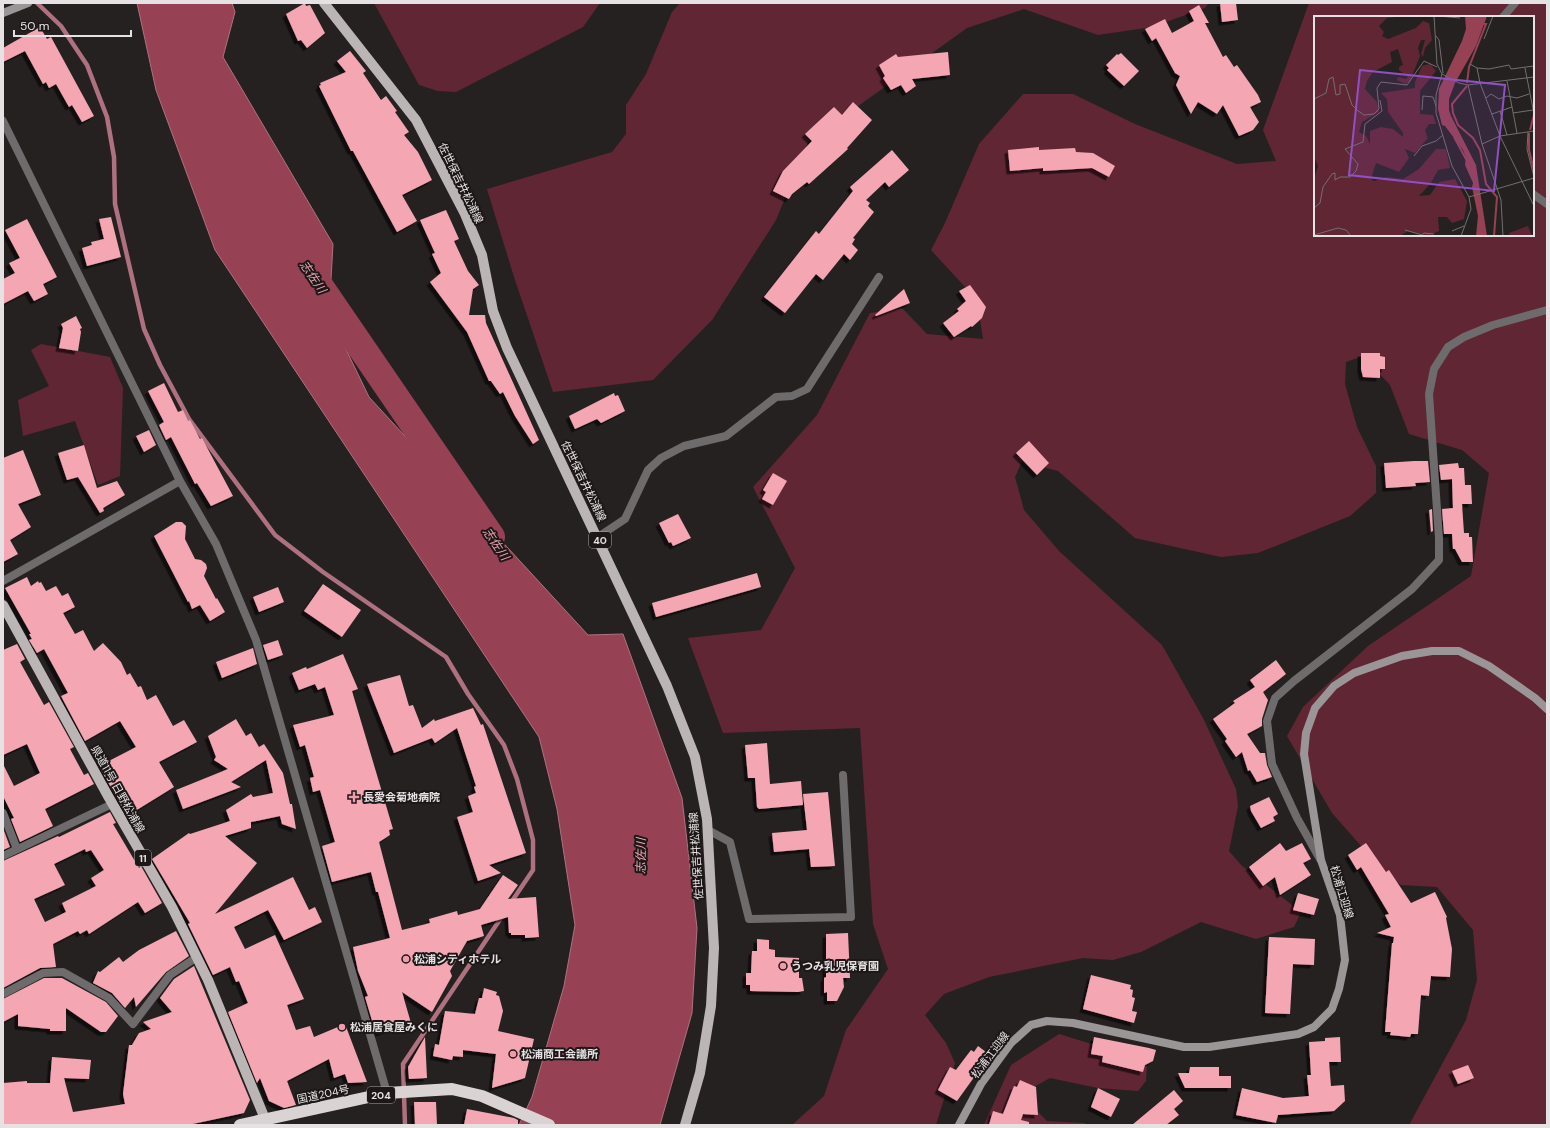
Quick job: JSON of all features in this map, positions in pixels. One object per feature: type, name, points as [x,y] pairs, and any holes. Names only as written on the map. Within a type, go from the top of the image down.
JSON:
[{"type":"highway","name":"国道204号","points":[[240,1125],[266,1122],[387,1094],[452,1090],[482,1096],[549,1125]]},
{"type":"main road","points":[[7,12],[28,3]]},
{"type":"main road","name":"佐世保吉井松浦線","points":[[324,3],[416,120],[465,214],[482,255],[493,311],[507,348],[598,537],[667,686],[694,757],[707,819],[714,948],[711,1006],[700,1073],[685,1125]]},
{"type":"main road","name":"県道11号 日野松浦線","points":[[3,605],[112,804],[172,907],[197,957],[266,1122]]},
{"type":"main road","name":"松浦江迎線","points":[[959,1125],[981,1084],[1011,1043],[1031,1025],[1048,1021],[1073,1023],[1184,1047],[1210,1047],[1298,1034],[1314,1027],[1332,1009],[1339,989],[1345,960],[1340,915],[1320,860],[1304,754],[1306,733],[1316,708],[1334,686],[1354,673],[1402,656],[1432,651],[1459,652],[1489,666],[1535,698],[1547,709]]},
{"type":"street","points":[[1504,16],[1515,3]]},
{"type":"street","points":[[3,121],[180,481],[216,544],[256,640],[387,1094]]},
{"type":"street","points":[[1534,195],[1547,204]]},
{"type":"street","points":[[598,537],[625,519],[648,470],[661,458],[684,446],[726,436],[776,397],[792,396],[807,389],[879,277]]},
{"type":"street","points":[[1320,860],[1297,818],[1272,764],[1267,721],[1275,698],[1294,681],[1412,589],[1439,560],[1439,538],[1428,394],[1434,369],[1448,347],[1464,337],[1493,325],[1547,310]]},
{"type":"street","points":[[3,581],[180,481]]},
{"type":"street","points":[[708,830],[730,842],[749,919],[851,917],[844,775]]},
{"type":"street","points":[[3,856],[112,804]]},
{"type":"street","points":[[3,813],[18,849]]},
{"type":"street","points":[[3,994],[43,973],[63,972],[109,998],[133,1024],[170,975],[197,957]]},
{"type":"shaded area","points":[[374,3],[600,3],[583,27],[456,92],[438,91],[419,85]]},
{"type":"shaded area","points":[[680,3],[1209,3],[1205,8],[1152,27],[1098,35],[1024,9],[967,28],[808,142],[776,220],[712,320],[653,380],[553,392],[514,277],[487,189],[612,152],[626,134],[626,105],[646,74],[672,12]]},
{"type":"shaded area","points":[[1309,3],[1547,3],[1547,1125],[1409,1125],[1466,1020],[1477,980],[1473,930],[1437,887],[1401,885],[1385,873],[1332,813],[1287,736],[1303,707],[1368,646],[1471,576],[1489,473],[1462,450],[1409,434],[1390,385],[1363,356],[1346,362],[1345,384],[1357,427],[1376,466],[1376,493],[1350,516],[1258,553],[1221,557],[1135,538],[1058,471],[1022,461],[1015,477],[1024,510],[1059,551],[1162,645],[1203,718],[1236,789],[1238,806],[1229,851],[1241,865],[1301,912],[1294,927],[1256,939],[1201,922],[1141,952],[1113,960],[1083,958],[989,977],[944,994],[925,1015],[946,1043],[955,1063],[936,1125],[792,1125],[824,1096],[846,1030],[888,969],[873,924],[860,728],[723,733],[688,638],[761,630],[795,568],[753,487],[817,415],[870,313],[902,308],[927,334],[983,339],[977,300],[931,250],[945,223],[979,144],[1023,94],[1073,94],[1135,124],[1237,164],[1276,161],[1263,130]]},
{"type":"shaded area","points":[[41,344],[110,357],[123,388],[120,476],[98,485],[75,421],[23,436],[18,400],[49,386],[31,350]]},
{"type":"shaded area","points":[[1059,1034],[1147,1061],[1146,1081],[1138,1091],[1098,1088],[1050,1078],[1032,1088],[1032,1106],[1047,1121],[1084,1123],[1088,1125],[984,1125],[1011,1065]]},
{"type":"water","points":[[137,3],[232,3],[235,12],[223,57],[333,244],[329,314],[369,397],[588,635],[623,634],[682,798],[697,928],[692,1013],[660,1125],[519,1125],[532,1097],[564,986],[575,925],[557,809],[539,737],[215,250],[156,90]]},
{"type":"building","points":[[305,3],[306,6],[310,5],[325,33],[307,48],[301,40],[298,41],[286,14]]},
{"type":"building","points":[[1220,3],[1236,3],[1238,20],[1222,22]]},
{"type":"building","points":[[1199,5],[1209,23],[1205,23],[1223,57],[1226,55],[1234,67],[1237,65],[1258,95],[1261,102],[1250,107],[1259,122],[1253,130],[1239,136],[1223,105],[1217,114],[1198,102],[1191,114],[1176,85],[1180,76],[1175,73],[1156,38],[1152,41],[1145,29],[1165,19],[1172,33],[1194,21],[1189,11]]},
{"type":"building","points":[[40,27],[47,39],[51,37],[94,116],[82,122],[72,105],[69,107],[56,84],[49,88],[46,82],[43,84],[25,51],[3,62],[3,48]]},
{"type":"building","points":[[350,51],[366,71],[363,73],[381,100],[386,96],[397,111],[395,112],[409,132],[404,135],[418,152],[432,180],[402,195],[417,221],[397,232],[353,151],[351,151],[319,86],[321,85],[320,83],[346,72],[337,61]]},
{"type":"building","points":[[948,52],[950,75],[912,79],[916,86],[906,93],[901,85],[891,90],[883,78],[885,76],[879,65],[896,54],[898,57]]},
{"type":"building","points":[[1121,53],[1139,71],[1124,86],[1107,70],[1109,68],[1106,65],[1117,54],[1118,55]]},
{"type":"building","points":[[853,102],[872,120],[847,148],[848,149],[809,184],[807,182],[792,194],[789,199],[773,191],[783,171],[812,141],[805,134],[834,107],[842,115]]},
{"type":"building","points":[[1039,147],[1039,150],[1075,148],[1076,152],[1093,153],[1115,166],[1109,177],[1092,168],[1043,171],[1043,168],[1010,171],[1008,150]]},
{"type":"building","points":[[892,150],[909,170],[889,187],[885,182],[866,200],[870,203],[868,206],[874,212],[853,238],[855,239],[852,244],[858,250],[850,260],[844,254],[823,280],[816,274],[785,313],[764,297],[816,231],[819,234],[853,191],[850,187]]},
{"type":"building","points":[[446,210],[459,239],[454,241],[468,271],[479,285],[473,289],[469,315],[485,315],[486,323],[539,440],[533,444],[515,416],[503,392],[500,394],[491,381],[489,381],[467,332],[430,282],[441,273],[432,254],[435,253],[420,220]]},
{"type":"building","points":[[111,217],[121,257],[87,266],[82,248],[92,245],[91,242],[104,239],[99,219]]},
{"type":"building","points":[[27,219],[57,277],[43,284],[48,294],[34,301],[28,291],[3,304],[3,279],[15,273],[9,263],[20,258],[5,230]]},
{"type":"building","points":[[970,285],[986,307],[982,318],[972,327],[971,326],[954,337],[943,323],[959,311],[957,309],[966,301],[959,291]]},
{"type":"building","points":[[904,289],[910,303],[876,316],[875,315]]},
{"type":"building","points":[[76,316],[82,328],[80,329],[81,332],[78,351],[59,348],[63,328],[61,324]]},
{"type":"building","points":[[1361,353],[1380,353],[1380,356],[1385,357],[1385,369],[1380,369],[1380,378],[1363,377],[1361,369]]},
{"type":"building","points":[[164,383],[178,412],[183,410],[188,421],[190,420],[200,439],[202,438],[233,496],[211,506],[197,483],[195,484],[171,437],[166,440],[159,425],[164,422],[148,391]]},
{"type":"building","points":[[614,393],[615,396],[618,395],[625,411],[601,423],[597,419],[575,429],[569,416]]},
{"type":"building","points":[[149,430],[156,445],[144,452],[136,436]]},
{"type":"building","points":[[1029,441],[1049,463],[1037,475],[1016,453]]},
{"type":"building","points":[[84,445],[97,488],[117,481],[125,495],[103,508],[104,511],[100,513],[78,477],[67,480],[58,453]]},
{"type":"building","points":[[23,450],[41,495],[18,504],[31,527],[10,540],[18,554],[3,562],[3,458]]},
{"type":"building","points":[[1428,461],[1430,482],[1415,483],[1416,486],[1386,488],[1384,463]]},
{"type":"building","points":[[1458,463],[1459,468],[1464,468],[1465,485],[1471,485],[1472,504],[1462,504],[1464,533],[1469,533],[1469,537],[1472,537],[1473,562],[1462,562],[1455,549],[1453,549],[1452,534],[1444,534],[1442,509],[1453,508],[1452,479],[1441,480],[1439,465]]},
{"type":"building","points":[[773,473],[787,481],[773,505],[762,499],[766,492],[763,490]]},
{"type":"building","points":[[1432,509],[1433,531],[1431,532],[1429,510]]},
{"type":"building","points":[[678,514],[691,538],[673,546],[671,542],[669,543],[659,523]]},
{"type":"building","points":[[176,522],[182,522],[186,526],[185,539],[195,559],[201,560],[206,564],[207,568],[204,576],[216,599],[217,598],[225,612],[210,621],[200,605],[192,609],[154,536]]},
{"type":"building","points":[[757,573],[761,587],[656,617],[652,603]]},
{"type":"building","points":[[27,577],[31,586],[38,581],[39,583],[41,582],[46,591],[56,586],[62,596],[68,593],[75,607],[63,613],[75,634],[83,630],[94,651],[103,643],[121,662],[127,675],[130,673],[138,687],[141,686],[147,700],[156,695],[173,726],[184,720],[197,742],[159,762],[174,787],[127,816],[99,766],[136,747],[120,721],[85,741],[61,696],[68,693],[44,649],[37,653],[29,640],[32,639],[29,634],[31,634],[5,588]]},
{"type":"building","points":[[323,584],[361,610],[342,637],[304,611]]},
{"type":"building","points":[[278,587],[284,602],[259,612],[253,597]]},
{"type":"building","points":[[278,640],[283,655],[268,660],[263,645]]},
{"type":"building","points":[[17,644],[25,659],[20,662],[44,705],[49,702],[74,747],[70,749],[84,775],[88,773],[94,784],[45,809],[53,826],[20,842],[11,819],[14,818],[3,796],[3,764],[14,786],[40,773],[27,744],[3,755],[3,650]]},
{"type":"building","points":[[253,648],[257,664],[222,678],[216,662]]},
{"type":"building","points":[[343,654],[358,689],[352,691],[393,829],[389,830],[390,835],[379,842],[402,930],[430,923],[429,919],[457,911],[458,915],[480,909],[503,875],[518,885],[508,899],[536,897],[539,937],[525,938],[525,935],[511,935],[511,933],[509,933],[508,917],[481,925],[484,936],[467,941],[450,971],[452,976],[432,1012],[402,992],[411,1023],[376,1034],[365,997],[368,996],[358,971],[353,947],[390,938],[378,892],[376,892],[371,872],[332,882],[322,846],[335,842],[320,790],[313,792],[310,778],[314,777],[305,745],[300,747],[293,725],[334,715],[325,687],[318,690],[315,684],[299,690],[292,673],[306,667],[307,669]]},
{"type":"building","points":[[1276,660],[1286,674],[1263,692],[1268,700],[1262,719],[1262,726],[1247,734],[1260,753],[1265,753],[1267,765],[1272,777],[1257,782],[1250,770],[1248,771],[1242,752],[1236,757],[1225,741],[1227,739],[1213,719],[1235,703],[1233,701],[1255,687],[1250,680]]},
{"type":"building","points":[[400,675],[409,706],[413,705],[422,728],[434,719],[435,721],[473,708],[481,725],[483,724],[526,853],[489,865],[501,873],[478,881],[457,817],[473,812],[468,796],[476,793],[474,787],[476,786],[457,728],[435,743],[432,738],[394,753],[367,684]]},
{"type":"building","points":[[236,719],[246,736],[251,733],[259,747],[264,744],[283,773],[290,804],[292,804],[296,829],[282,824],[280,816],[251,822],[251,828],[225,836],[257,863],[215,914],[293,877],[309,910],[315,907],[322,922],[284,940],[268,910],[234,927],[245,949],[275,935],[304,999],[287,1005],[296,1030],[310,1026],[314,1037],[345,1024],[367,1082],[348,1083],[345,1074],[334,1078],[329,1059],[287,1081],[296,1105],[284,1108],[269,1101],[260,1078],[257,1083],[228,1012],[248,1003],[239,981],[236,982],[230,967],[213,975],[188,924],[190,923],[152,859],[189,833],[190,834],[230,821],[226,810],[251,794],[253,797],[273,793],[266,760],[231,782],[241,787],[183,809],[176,790],[228,769],[214,760],[216,757],[208,736]]},
{"type":"building","points":[[767,743],[770,784],[801,781],[803,805],[759,809],[757,807],[755,778],[748,778],[745,745]]},
{"type":"building","points":[[828,792],[835,866],[811,867],[809,849],[774,852],[772,833],[807,830],[803,794]]},
{"type":"building","points":[[1269,797],[1278,814],[1273,817],[1275,821],[1261,828],[1251,811],[1250,806]]},
{"type":"building","points":[[110,812],[116,823],[113,824],[139,868],[141,866],[162,903],[145,913],[138,902],[89,934],[87,930],[80,934],[78,931],[53,944],[56,967],[40,968],[3,988],[3,861],[58,836],[59,837]],"holes":[[[85,849],[86,852],[91,850],[104,870],[91,878],[96,886],[62,903],[66,912],[45,922],[34,899],[65,885],[54,864]]]},
{"type":"building","points":[[3,828],[10,847],[3,850]]},
{"type":"building","points":[[1280,843],[1286,851],[1302,843],[1311,859],[1303,863],[1311,875],[1280,895],[1275,877],[1263,886],[1249,867]]},
{"type":"building","points":[[1366,843],[1386,872],[1389,870],[1411,903],[1435,892],[1447,917],[1452,949],[1450,977],[1431,976],[1429,996],[1421,995],[1418,1034],[1411,1034],[1410,1037],[1390,1035],[1391,1032],[1385,1032],[1392,943],[1394,937],[1377,933],[1391,927],[1385,915],[1389,914],[1361,867],[1357,870],[1348,855]]},
{"type":"building","points":[[1298,893],[1319,899],[1314,915],[1293,910]]},
{"type":"building","points":[[176,931],[189,956],[166,972],[136,1007],[134,997],[125,1008],[112,993],[93,983],[98,971],[100,972],[119,957],[123,962],[139,950]]},
{"type":"building","points":[[848,933],[850,978],[843,978],[844,987],[837,1001],[827,1001],[827,992],[824,993],[824,978],[826,977],[826,934]]},
{"type":"building","points":[[1269,937],[1315,939],[1314,965],[1293,964],[1290,1014],[1265,1013]]},
{"type":"building","points":[[757,939],[769,940],[769,949],[775,950],[775,957],[799,958],[799,978],[802,978],[804,991],[750,991],[750,985],[746,985],[746,973],[751,973],[752,951],[757,951]]},
{"type":"building","points":[[194,966],[250,1100],[244,1113],[188,1125],[3,1125],[3,1083],[27,1081],[27,1083],[50,1083],[52,1057],[91,1060],[89,1079],[64,1078],[73,1112],[125,1104],[123,1094],[129,1045],[132,1045],[139,1033],[151,1029],[143,1022],[172,1012],[160,998],[174,979]]},
{"type":"building","points":[[1091,975],[1131,985],[1130,989],[1133,990],[1132,997],[1135,998],[1132,1011],[1137,1012],[1134,1023],[1083,1009]]},
{"type":"building","points":[[44,978],[62,978],[106,1002],[118,1016],[106,1032],[101,1032],[66,1008],[66,1031],[50,1031],[50,1029],[18,1026],[18,1014],[3,1022],[3,999]]},
{"type":"building","points":[[484,988],[497,992],[496,995],[499,996],[503,1011],[498,1031],[534,1039],[525,1078],[492,1088],[496,1054],[463,1050],[463,1057],[453,1056],[452,1060],[433,1056],[435,1044],[439,1045],[445,1011],[475,1014],[479,998],[482,998]]},
{"type":"building","points":[[425,1037],[427,1078],[409,1079],[408,1067]]},
{"type":"building","points":[[1094,1037],[1156,1050],[1153,1061],[1145,1065],[1143,1072],[1102,1062],[1103,1056],[1091,1054]]},
{"type":"building","points":[[1340,1037],[1341,1062],[1329,1062],[1331,1086],[1344,1085],[1345,1101],[1334,1111],[1278,1115],[1276,1123],[1236,1115],[1242,1088],[1283,1098],[1309,1096],[1307,1075],[1311,1075],[1309,1042],[1325,1041],[1325,1038]]},
{"type":"building","points":[[978,1046],[990,1055],[957,1101],[938,1090],[950,1067],[956,1070],[971,1050],[974,1052]]},
{"type":"building","points":[[1468,1065],[1474,1078],[1458,1084],[1452,1071]]},
{"type":"building","points":[[1190,1067],[1219,1067],[1219,1076],[1231,1076],[1231,1088],[1185,1088],[1178,1073],[1189,1073]]},
{"type":"building","points":[[1020,1080],[1036,1087],[1038,1115],[1023,1114],[1021,1120],[1029,1122],[1029,1125],[989,1125],[993,1111],[1003,1114],[1014,1086],[1017,1087]]},
{"type":"building","points":[[1098,1088],[1120,1099],[1111,1117],[1091,1107]]},
{"type":"building","points":[[1174,1090],[1183,1101],[1174,1109],[1179,1115],[1166,1125],[1132,1125]]},
{"type":"building","points":[[414,1102],[436,1102],[437,1125],[415,1125]]},
{"type":"building","points":[[467,1109],[514,1118],[518,1120],[518,1125],[464,1125]]},
{"type":"waterway","points":[[37,3],[61,26],[87,65],[107,117],[114,157],[115,204],[144,329],[160,365],[189,419],[275,535],[323,572],[446,657],[468,694],[504,745],[517,779],[533,840],[533,870],[510,904]]},
{"type":"waterway","name":"志佐川","points":[[309,271],[491,537]]},
{"type":"waterway","points":[[405,1125],[403,1064],[503,915]]},
{"type":"place","name":"長愛会菊地病院","points":[[354,797]]},
{"type":"place","name":"松浦シティホテル","points":[[406,959]]},
{"type":"place","name":"うつみ乳児保育園","points":[[783,966]]},
{"type":"place","name":"松浦居食屋みくに","points":[[342,1027]]},
{"type":"place","name":"松浦商工会議所","points":[[513,1054]]}]
